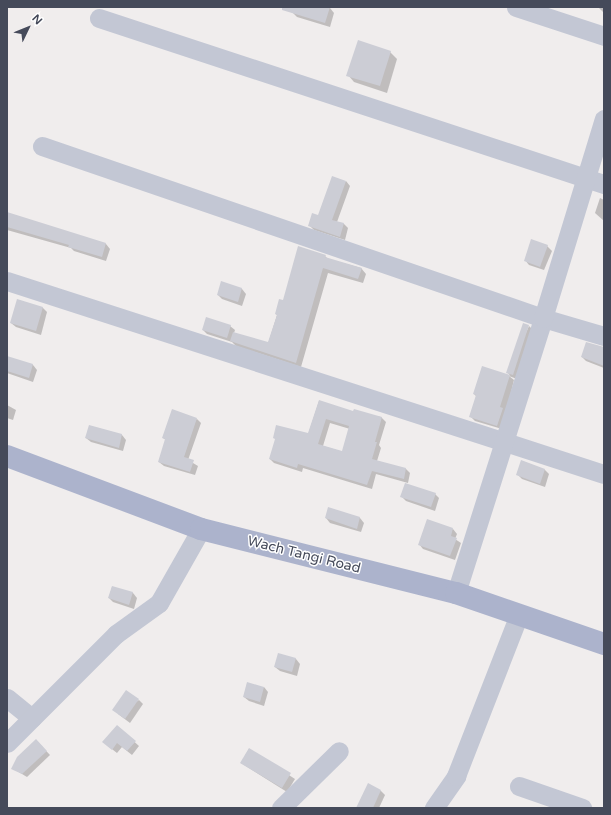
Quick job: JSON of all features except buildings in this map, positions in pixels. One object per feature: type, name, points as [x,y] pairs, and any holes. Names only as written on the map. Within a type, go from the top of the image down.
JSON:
[{"type":"main road","name":"Wach Tangi Road","points":[[7,456],[201,529],[456,593],[604,644]]},
{"type":"street","points":[[516,7],[604,36]]},
{"type":"street","points":[[100,18],[604,184]]},
{"type":"street","points":[[456,593],[503,441],[544,318],[604,119]]},
{"type":"street","points":[[42,146],[544,318],[604,336]]},
{"type":"street","points":[[7,281],[604,474]]},
{"type":"street","points":[[7,743],[116,634],[160,604],[201,529]]},
{"type":"street","points":[[434,808],[456,776],[519,614]]},
{"type":"street","points":[[7,698],[32,718]]},
{"type":"street","points":[[281,808],[340,751]]},
{"type":"street","points":[[519,786],[582,808]]}]
